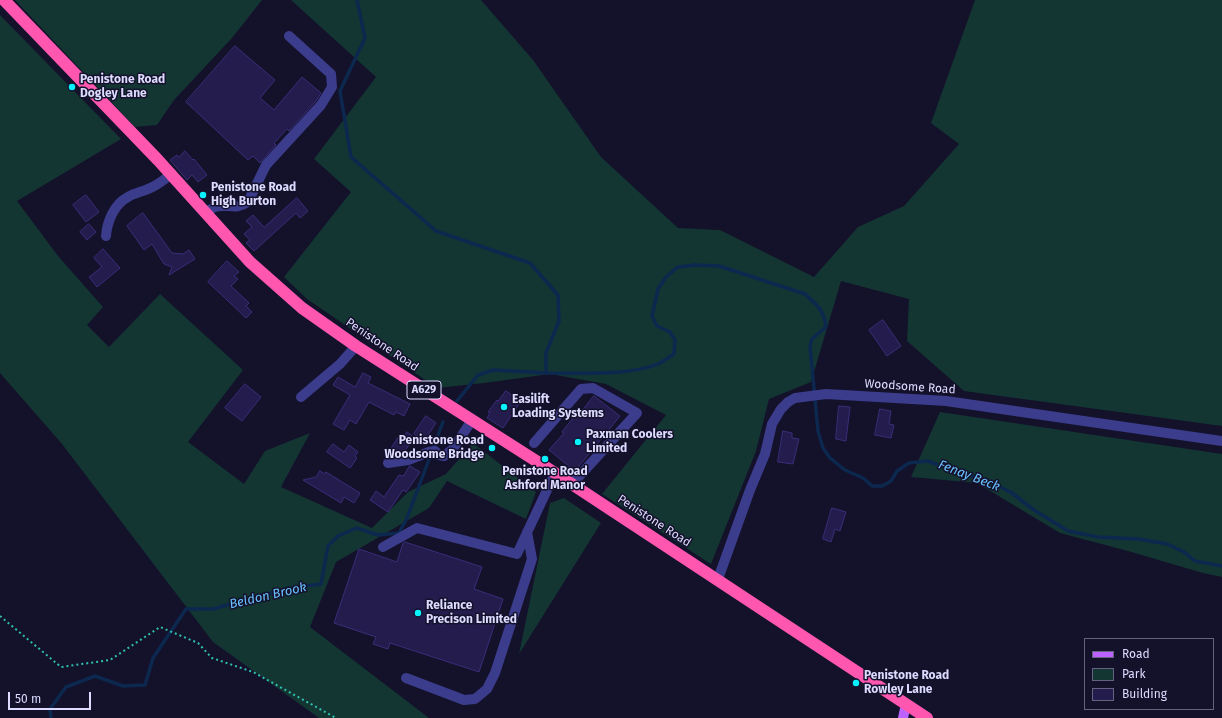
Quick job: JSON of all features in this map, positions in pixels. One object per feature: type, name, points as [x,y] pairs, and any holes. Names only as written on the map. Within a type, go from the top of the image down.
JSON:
[{"type":"highway","name":"Penistone Road","points":[[4,0],[172,174],[250,262],[302,308],[356,346],[572,484],[927,718]]},
{"type":"main road","points":[[902,718],[906,704]]},
{"type":"street","points":[[206,212],[216,207],[243,206],[248,202],[266,165],[321,105],[332,87],[331,74],[289,36]]},
{"type":"street","points":[[106,236],[106,229],[116,207],[127,197],[149,189],[172,174]]},
{"type":"street","points":[[300,397],[329,374],[356,346]]},
{"type":"street","points":[[534,443],[581,389],[593,388],[637,413],[572,484]]},
{"type":"street","name":"Woodsome Road","points":[[718,580],[750,490],[765,454],[772,424],[781,409],[788,402],[802,396],[826,394],[946,401],[1222,441]]},
{"type":"street","points":[[388,464],[408,460],[432,452],[444,456],[453,449],[472,420]]},
{"type":"street","points":[[383,547],[417,528],[517,554],[555,473]]},
{"type":"street","points":[[406,678],[464,700],[475,699],[487,689],[495,673],[532,559],[527,532]]},
{"type":"path","points":[[0,616],[61,667],[110,660],[160,627],[198,643],[212,658],[253,672],[336,718]]},
{"type":"green space","points":[[15,0],[262,0],[232,38],[174,100],[157,125],[135,127]]},
{"type":"green space","points":[[291,0],[481,0],[533,60],[601,157],[678,228],[720,230],[814,277],[858,227],[904,206],[959,144],[931,123],[975,0],[1222,0],[1222,426],[964,391],[907,341],[909,299],[841,281],[811,382],[769,399],[756,451],[711,564],[602,494],[666,415],[606,384],[550,374],[437,388],[307,299],[284,277],[351,192],[314,159],[376,77]]},
{"type":"green space","points":[[0,15],[121,139],[17,201],[58,256],[103,307],[87,325],[109,347],[160,294],[243,370],[188,442],[244,484],[265,451],[310,433],[281,487],[372,528],[408,492],[446,474],[473,443],[536,492],[526,519],[447,481],[429,508],[336,562],[310,627],[429,718],[319,718],[213,642],[62,444],[0,373]]},
{"type":"green space","points":[[940,412],[1222,454],[1222,577],[1060,533],[977,483],[911,477]]},
{"type":"green space","points":[[564,498],[601,523],[519,654],[550,503]]},
{"type":"building","points":[[235,46],[275,80],[260,98],[274,110],[302,77],[321,93],[316,101],[289,131],[287,129],[274,143],[276,145],[260,163],[253,156],[248,160],[186,102]]},
{"type":"building","points":[[185,151],[193,160],[194,159],[207,175],[198,182],[192,175],[187,180],[170,160],[177,155],[179,157]]},
{"type":"building","points":[[86,195],[99,212],[86,222],[73,205]]},
{"type":"building","points":[[297,198],[308,211],[300,218],[296,213],[254,251],[246,243],[250,240],[244,234],[252,227],[246,221],[253,215],[264,227]]},
{"type":"building","points":[[143,213],[172,253],[183,254],[189,250],[195,259],[169,275],[172,267],[164,264],[152,244],[144,250],[127,226]]},
{"type":"building","points":[[89,224],[96,232],[87,240],[80,232]]},
{"type":"building","points":[[103,249],[120,268],[97,287],[89,277],[102,267],[94,258]]},
{"type":"building","points":[[227,261],[239,272],[234,276],[238,279],[231,286],[249,303],[246,306],[252,312],[246,318],[208,282]]},
{"type":"building","points":[[883,320],[901,346],[887,356],[869,330]]},
{"type":"building","points":[[363,373],[371,377],[368,383],[410,404],[404,416],[396,412],[394,415],[369,402],[356,424],[350,420],[344,430],[333,424],[350,395],[333,385],[338,377],[355,387]]},
{"type":"building","points":[[245,384],[261,397],[242,421],[225,408]]},
{"type":"building","name":"Easilift Loading Systems","points":[[506,391],[521,401],[503,428],[487,418],[490,413],[488,412]]},
{"type":"building","name":"Paxman Coolers Limited","points":[[594,396],[620,416],[575,471],[549,450],[564,433],[562,432],[577,413],[579,414]]},
{"type":"building","points":[[839,406],[850,407],[846,441],[836,439]]},
{"type":"building","points":[[880,409],[891,411],[889,424],[894,425],[891,438],[875,435]]},
{"type":"building","points":[[426,416],[436,423],[424,441],[414,434]]},
{"type":"building","points":[[783,431],[792,433],[792,438],[799,439],[793,464],[778,462]]},
{"type":"building","points":[[407,432],[414,437],[403,454],[400,455],[391,448],[399,436],[402,439]]},
{"type":"building","points":[[333,444],[344,452],[349,445],[358,452],[355,456],[357,458],[350,468],[327,452]]},
{"type":"building","points":[[410,466],[420,472],[406,492],[403,490],[388,512],[370,500],[376,491],[384,497],[399,475],[403,476]]},
{"type":"building","points":[[320,471],[325,474],[326,472],[360,493],[354,503],[344,497],[341,503],[303,480],[316,477]]},
{"type":"building","points":[[832,508],[846,512],[840,531],[835,529],[831,542],[823,539]]},
{"type":"building","name":"Reliance Precison Limited","points":[[405,542],[482,567],[474,589],[503,599],[479,672],[390,643],[388,649],[373,644],[376,637],[334,623],[359,549],[397,562],[403,543]]},
{"type":"waterway","name":"Fenay Beck","points":[[357,0],[365,38],[340,91],[351,157],[436,231],[530,263],[558,295],[559,321],[546,353],[546,373],[618,372],[646,368],[662,362],[674,354],[675,340],[670,332],[657,326],[652,316],[658,289],[666,277],[678,267],[695,265],[719,266],[805,294],[822,312],[826,327],[812,339],[810,346],[818,431],[823,448],[830,458],[845,470],[863,478],[872,486],[882,486],[891,481],[897,471],[909,463],[928,461],[954,471],[987,480],[1012,493],[1034,510],[1068,531],[1098,537],[1138,539],[1167,544],[1184,552],[1195,561],[1222,566]]},
{"type":"waterway","name":"Beldon Brook","points":[[457,401],[478,375],[493,370],[546,373]]},
{"type":"waterway","name":"Beldon Brook","points":[[51,718],[50,709],[66,687],[95,676],[123,686],[145,685],[153,658],[186,609],[213,609],[289,588],[321,584],[328,546],[338,536],[357,528],[378,535],[399,533],[407,518],[443,422]]},
{"type":"place","name":"Penistone Road Dogley Lane","points":[[72,87]]},
{"type":"place","name":"Penistone Road High Burton","points":[[203,195]]},
{"type":"place","name":"Easilift Loading Systems","points":[[504,407]]},
{"type":"place","name":"Paxman Coolers Limited","points":[[578,442]]},
{"type":"place","name":"Penistone Road Woodsome Bridge","points":[[492,448]]},
{"type":"place","name":"Penistone Road Ashford Manor","points":[[545,459]]},
{"type":"place","name":"Reliance Precison Limited","points":[[418,613]]},
{"type":"place","name":"Penistone Road Rowley Lane","points":[[856,683]]}]
